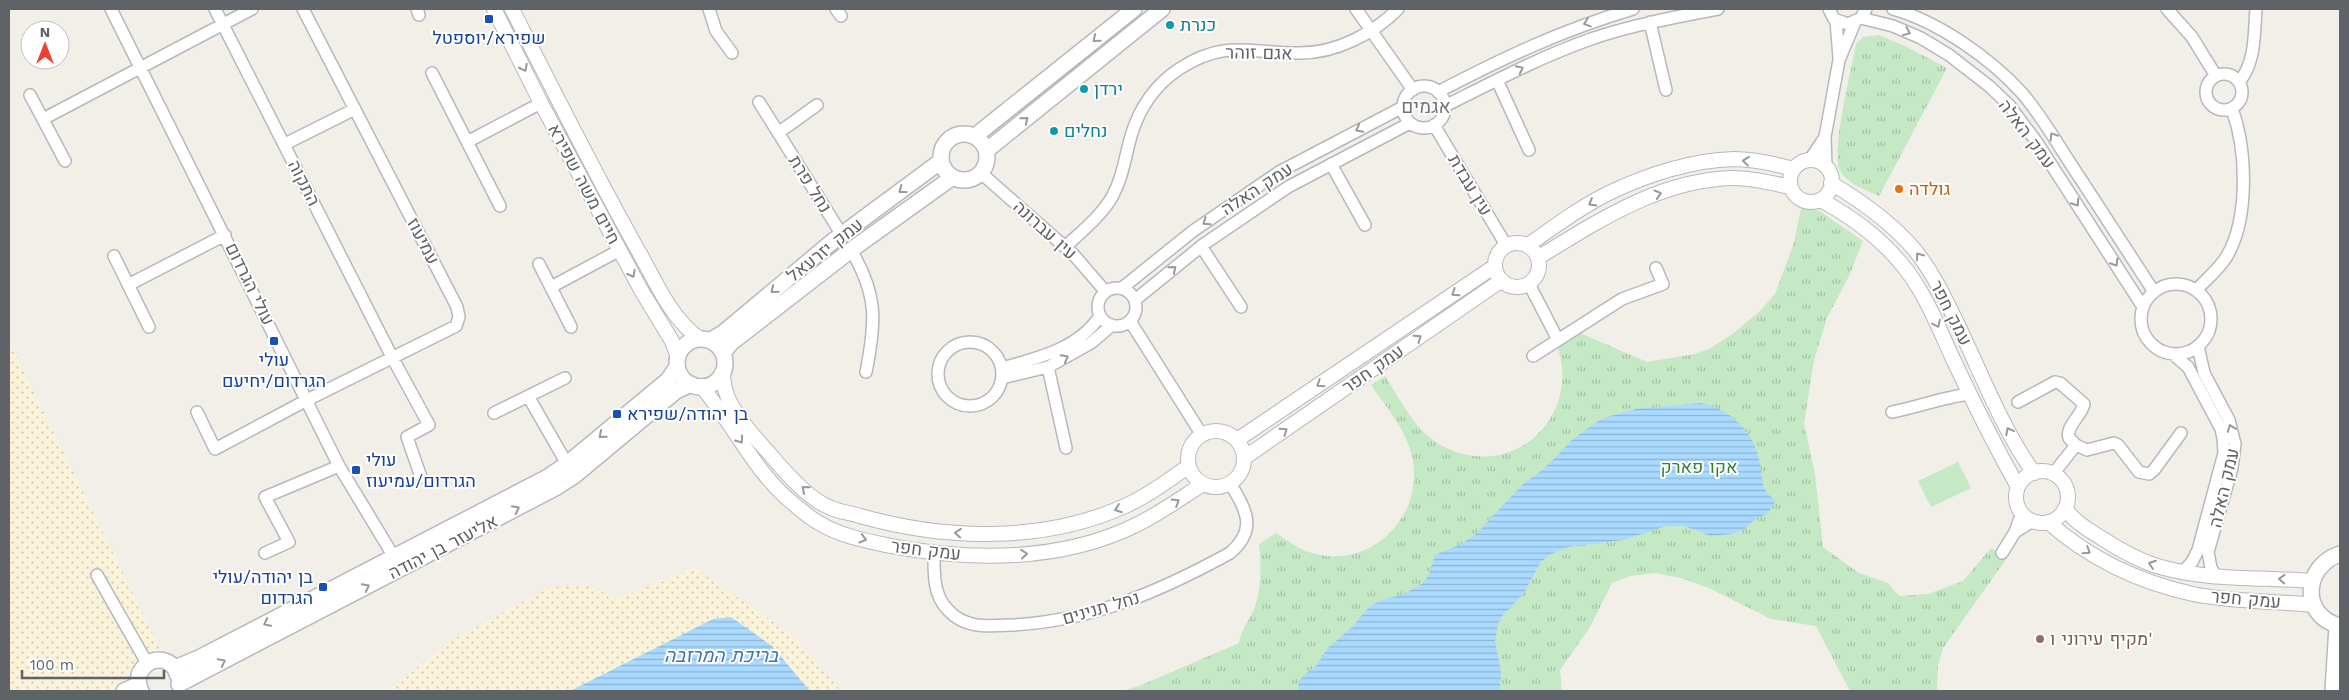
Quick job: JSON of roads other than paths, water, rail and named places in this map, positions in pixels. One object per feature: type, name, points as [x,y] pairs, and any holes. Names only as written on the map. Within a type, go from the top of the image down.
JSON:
[{"type":"main road","points":[[975,136],[1134,9]]},
{"type":"main road","points":[[987,150],[1162,9]]},
{"type":"main road","points":[[963,134],[975,136],[987,150],[987,162],[981,173],[970,179],[953,177],[946,172],[941,161],[943,148],[951,138],[963,134]]},
{"type":"main road","name":"עמק יזרעאל","points":[[705,340],[723,333],[842,235],[941,161]]},
{"type":"main road","name":"עמק יזרעאל","points":[[722,353],[731,343],[851,250],[953,177]]},
{"type":"main road","points":[[705,340],[718,346],[722,353],[725,363],[722,372],[714,382],[696,385],[682,378],[678,362],[688,343],[705,340]]},
{"type":"main road","name":"אליעזר בן יהודה","points":[[175,668],[199,658],[548,477],[567,464],[668,380],[678,362]]},
{"type":"main road","name":"אליעזר בן יהודה","points":[[177,688],[557,487],[574,476],[676,391],[696,385]]},
{"type":"main road","points":[[2333,691],[2338,626],[2323,617],[2314,604],[2311,589],[2312,581],[2319,566],[2337,551]]},
{"type":"main road","points":[[124,691],[140,688],[140,671],[147,663],[160,660],[166,661],[175,668],[179,678],[177,688]]},
{"type":"street","name":"עולי הגרדום","points":[[111,9],[340,466],[394,557]]},
{"type":"street","name":"התקוה","points":[[215,9],[392,358],[429,425],[407,438],[421,477]]},
{"type":"street","points":[[43,119],[252,9]]},
{"type":"street","name":"עמיעוז","points":[[197,412],[215,449],[307,400],[456,326],[457,307],[303,9]]},
{"type":"street","name":"חיים משה שפירא","points":[[494,9],[541,103],[620,250],[672,341],[678,362]]},
{"type":"street","name":"חיים משה שפירא","points":[[512,9],[578,139],[659,286],[687,330],[705,340]]},
{"type":"street","points":[[709,9],[716,31],[732,53]]},
{"type":"street","points":[[1356,9],[1372,29],[1413,90]]},
{"type":"street","name":"אגם זוהר","points":[[1065,247],[1111,198],[1125,165],[1131,136],[1147,100],[1163,82],[1179,70],[1215,52],[1234,49],[1301,53],[1324,50],[1357,38],[1390,17],[1398,9]]},
{"type":"street","points":[[1438,92],[1519,50],[1585,23],[1633,9]]},
{"type":"street","points":[[1445,106],[1497,80],[1591,39],[1650,22],[1718,9]]},
{"type":"street","points":[[1816,9],[1831,13],[1839,60]]},
{"type":"street","name":"עמק האלה","points":[[1894,9],[1929,22],[1959,41],[2000,73],[2022,94],[2050,132],[2154,292]]},
{"type":"street","points":[[2167,9],[2192,37],[2216,76]]},
{"type":"street","points":[[2239,82],[2247,72],[2251,62],[2256,9]]},
{"type":"street","name":"עמק האלה","points":[[1831,13],[1843,23],[1861,16],[1893,26],[1921,38],[1949,55],[1989,86],[2009,105],[2036,141],[2143,306]]},
{"type":"street","points":[[1826,168],[1816,161],[1798,164],[1790,181],[1793,193],[1802,201],[1815,202],[1821,200],[1830,190],[1832,183],[1826,168],[1825,137],[1839,60],[1861,16]]},
{"type":"street","points":[[1650,22],[1666,90]]},
{"type":"street","points":[[432,73],[500,206]]},
{"type":"street","points":[[2231,75],[2239,82],[2243,92],[2242,97],[2232,109],[2226,111],[2215,108],[2208,100],[2206,89],[2216,76],[2231,75]]},
{"type":"street","points":[[1497,80],[1529,150]]},
{"type":"street","points":[[1426,87],[1438,92],[1445,106],[1442,117],[1434,125],[1419,128],[1410,123],[1406,118],[1403,107],[1404,99],[1413,90],[1426,87]]},
{"type":"street","points":[[30,95],[65,160]]},
{"type":"street","name":"נחל פרת","points":[[759,102],[842,235]]},
{"type":"street","points":[[467,142],[541,103]]},
{"type":"street","points":[[778,133],[817,105]]},
{"type":"street","name":"עמק האלה","points":[[1122,288],[1194,231],[1279,172],[1403,107]]},
{"type":"street","points":[[285,144],[354,109]]},
{"type":"street","points":[[2196,290],[2226,257],[2237,233],[2240,213],[2242,163],[2236,122],[2232,109]]},
{"type":"street","name":"עמק האלה","points":[[1135,300],[1202,246],[1288,187],[1410,123]]},
{"type":"street","name":"עין עבדת","points":[[1434,125],[1506,245]]},
{"type":"street","points":[[1809,161],[1825,137]]},
{"type":"street","points":[[1528,245],[1608,193],[1646,177],[1698,163],[1734,159],[1774,164],[1794,169]]},
{"type":"street","points":[[1331,164],[1365,225]]},
{"type":"street","name":"עין עברונה","points":[[981,173],[1065,247],[1106,291]]},
{"type":"street","points":[[1538,257],[1616,210],[1652,195],[1701,182],[1734,178],[1770,182],[1790,187]]},
{"type":"street","name":"עמק חפר","points":[[1832,183],[1858,199],[1891,226],[1914,249],[1939,286],[2009,431],[2034,472]]},
{"type":"street","name":"עמק חפר","points":[[1821,200],[1847,214],[1878,240],[1899,261],[1923,295],[1970,394],[2018,487]]},
{"type":"street","points":[[128,285],[225,235]]},
{"type":"street","points":[[1518,242],[1528,245],[1538,257],[1539,269],[1534,280],[1529,284],[1518,287],[1502,280],[1495,266],[1498,254],[1506,245],[1518,242]]},
{"type":"street","points":[[1202,246],[1242,307]]},
{"type":"street","points":[[551,287],[620,250]]},
{"type":"street","points":[[851,250],[863,270],[870,292],[874,317],[866,372]]},
{"type":"street","points":[[114,256],[149,327]]},
{"type":"street","points":[[539,264],[571,327]]},
{"type":"street","name":"עמק חפר","points":[[1237,440],[1495,266]]},
{"type":"street","points":[[1533,356],[1557,338],[1622,299],[1663,284],[1656,268]]},
{"type":"street","name":"עמק חפר","points":[[1244,458],[1502,280]]},
{"type":"street","points":[[1529,284],[1557,338]]},
{"type":"street","points":[[2175,284],[2196,290],[2208,307],[2211,318],[2207,333],[2198,346],[2173,354],[2155,347],[2145,335],[2142,326],[2143,306],[2154,292],[2164,286],[2175,284]]},
{"type":"street","points":[[1122,288],[1128,291],[1135,300],[1136,311],[1130,321],[1120,326],[1106,323],[1100,316],[1098,300],[1106,291],[1122,288]]},
{"type":"street","points":[[1002,373],[1048,355],[1083,335],[1100,316]]},
{"type":"street","points":[[1130,321],[1202,435]]},
{"type":"street","points":[[1002,373],[1048,367],[1091,343],[1112,325]]},
{"type":"street","points":[[974,341],[984,344],[994,351],[1002,373],[995,395],[986,402],[975,406],[964,406],[954,402],[945,395],[939,385],[937,375],[939,364],[944,354],[952,346],[962,342],[974,341]]},
{"type":"street","name":"עמק האלה","points":[[2198,346],[2204,373],[2228,420],[2235,444],[2232,468],[2208,552],[2211,568],[2216,576]]},
{"type":"street","name":"עמק האלה","points":[[2173,354],[2188,367],[2221,429],[2224,453],[2198,550],[2192,562],[2183,572]]},
{"type":"street","points":[[1048,367],[1066,448]]},
{"type":"street","name":"עמק חפר","points":[[722,372],[727,396],[741,418],[782,469],[806,491],[830,508],[876,521],[932,531],[966,534],[1024,532],[1050,528],[1097,517],[1126,506],[1189,466]]},
{"type":"street","points":[[494,413],[565,378]]},
{"type":"street","points":[[1947,397],[1963,379]]},
{"type":"street","points":[[2018,402],[2055,382],[2065,387],[2084,404],[2068,434],[2076,445],[2087,450],[2114,443],[2118,445],[2139,472],[2149,474],[2181,433]]},
{"type":"street","name":"עמק חפר","points":[[696,385],[772,484],[793,504],[819,524],[843,534],[871,542],[934,553],[966,555],[1026,554],[1080,544],[1135,526],[1204,484]]},
{"type":"street","points":[[1892,412],[1920,406],[1947,397],[1970,394]]},
{"type":"street","points":[[528,396],[567,464]]},
{"type":"street","points":[[1220,431],[1237,440],[1244,458],[1241,473],[1230,483],[1222,486],[1204,484],[1192,474],[1189,466],[1189,452],[1196,440],[1202,435],[1220,431]]},
{"type":"street","points":[[2053,474],[2076,445]]},
{"type":"street","points":[[265,553],[289,542],[266,497],[340,466]]},
{"type":"street","points":[[2034,472],[2053,474],[2059,479],[2067,492],[2065,508],[2058,517],[2048,522],[2027,517],[2016,503],[2018,487],[2024,478],[2034,472]]},
{"type":"street","name":"נחל תנינים","points":[[934,553],[935,583],[940,599],[947,610],[958,620],[972,626],[986,626],[1047,622],[1076,617],[1117,606],[1167,586],[1230,552],[1239,545],[1247,527],[1247,517],[1243,505],[1230,483]]},
{"type":"street","name":"עמק חפר","points":[[2065,508],[2071,517],[2126,553],[2156,566],[2216,576],[2312,581]]},
{"type":"street","points":[[2002,552],[2027,517]]},
{"type":"street","name":"עמק חפר","points":[[2048,522],[2084,549],[2118,570],[2154,584],[2194,594],[2314,604]]},
{"type":"street","points":[[97,575],[147,663]]},
{"type":"water","points":[[1701,403],[1721,410],[1730,416],[1738,422],[1751,439],[1759,459],[1764,487],[1776,500],[1768,513],[1754,520],[1745,529],[1732,534],[1711,536],[1684,526],[1667,526],[1623,540],[1568,547],[1549,555],[1540,563],[1524,593],[1502,616],[1498,624],[1495,641],[1501,672],[1500,691],[1299,691],[1298,682],[1317,665],[1327,649],[1352,627],[1370,606],[1382,600],[1404,594],[1423,583],[1429,575],[1435,555],[1459,545],[1476,534],[1522,485],[1546,467],[1574,438],[1607,417],[1636,409]]},
{"type":"water","name":"בריכת המרזבה","points":[[731,617],[772,646],[810,691],[570,691],[713,619]]},
{"type":"place","name":"שפירא/יוספטל","points":[[489,19]]},
{"type":"place","name":"כנרת","points":[[1170,25]]},
{"type":"place","name":"ירדן","points":[[1084,89]]},
{"type":"place","name":"נחלים","points":[[1054,131]]},
{"type":"place","name":"גולדה","points":[[1899,189]]},
{"type":"place","name":"עולי הגרדום/יחיעם","points":[[274,341]]},
{"type":"place","name":"בן יהודה/שפירא","points":[[617,414]]},
{"type":"place","name":"עולי הגרדום/עמיעוז","points":[[356,470]]},
{"type":"place","name":"בן יהודה/עולי הגרדום","points":[[323,587]]},
{"type":"place","name":"מקיף עירוני ו'","points":[[2040,639]]},
{"type":"district","name":"אגמים","points":[[1426,106]]},
{"type":"park label","name":"אקו פארק","points":[[1699,467]]}]
